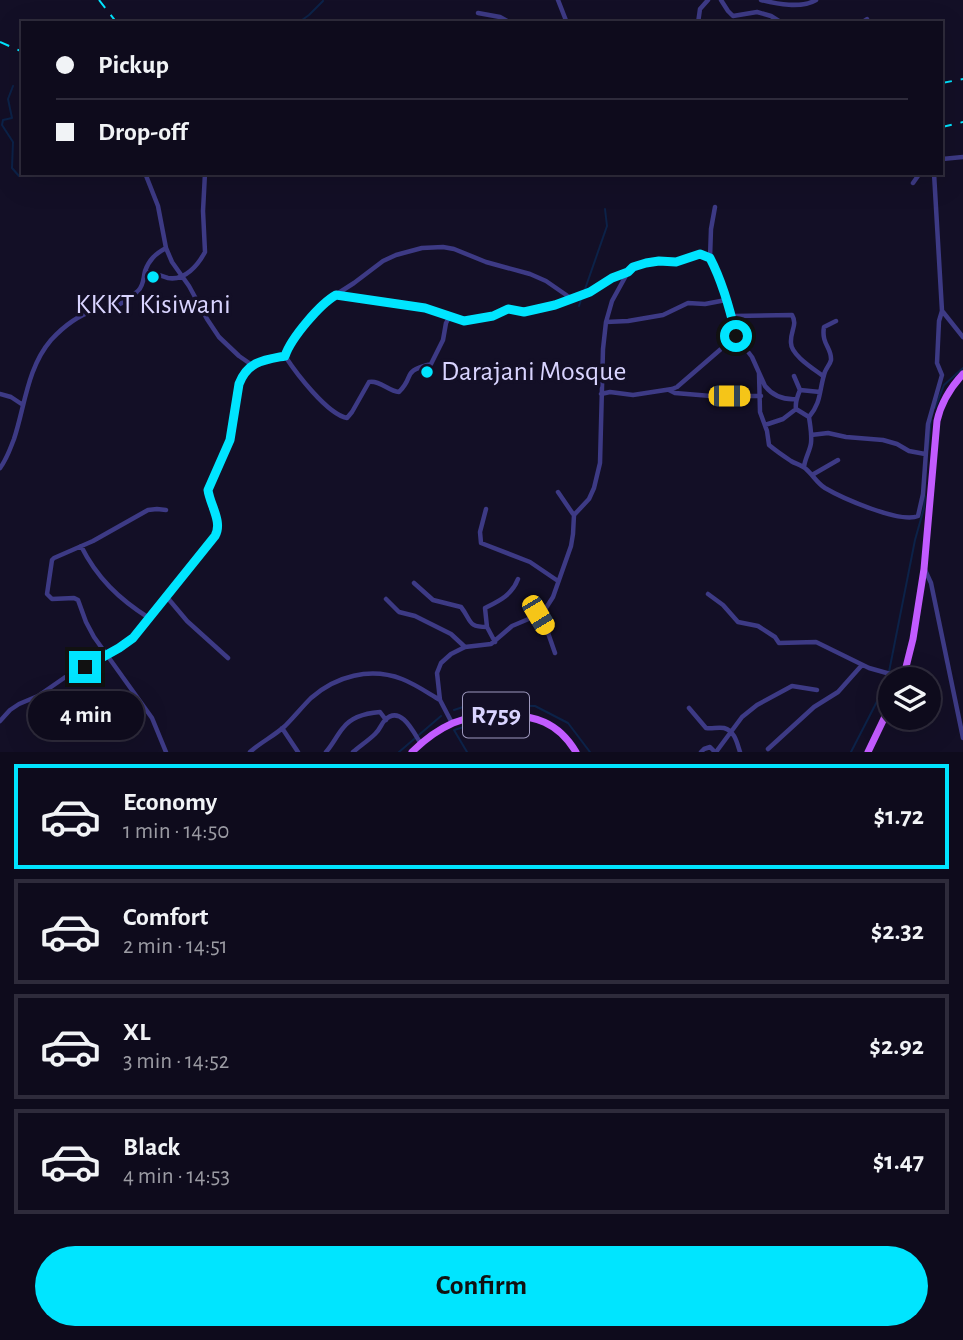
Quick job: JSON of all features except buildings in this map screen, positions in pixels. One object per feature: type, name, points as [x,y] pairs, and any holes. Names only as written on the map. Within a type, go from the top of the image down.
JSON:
[{"type":"main road","points":[[906,667],[924,569],[937,421],[945,397],[963,374]]},
{"type":"main road","name":"R759","points":[[412,752],[428,737],[452,723],[489,715],[521,715],[535,718],[558,730],[576,752]]},
{"type":"main road","points":[[868,752],[879,730]]},
{"type":"street","points":[[558,0],[566,21]]},
{"type":"street","points":[[698,21],[700,9],[708,0]]},
{"type":"street","points":[[721,0],[733,16],[757,12],[779,21]]},
{"type":"street","points":[[761,0],[776,4],[808,4],[816,0]]},
{"type":"street","points":[[478,13],[507,21]]},
{"type":"street","points":[[943,159],[963,157]]},
{"type":"street","points":[[146,175],[158,206],[166,248],[172,262],[219,337],[251,365]]},
{"type":"street","points":[[145,272],[170,278],[183,277],[205,252],[205,175]]},
{"type":"street","points":[[913,183],[919,175]]},
{"type":"street","points":[[759,373],[760,412],[769,445],[804,467],[823,487],[888,514],[899,517],[918,516],[929,424],[942,375],[937,363],[942,311],[934,175]]},
{"type":"street","points":[[715,207],[710,229],[710,258],[733,316],[736,336],[752,357],[768,390],[782,398],[797,399]]},
{"type":"street","points":[[0,468],[11,446],[34,369],[51,340],[74,320],[96,310],[120,304],[141,288],[153,256],[166,248]]},
{"type":"street","points":[[285,356],[290,345],[326,301],[383,261],[422,248],[454,249],[486,262],[530,274],[546,281],[572,299]]},
{"type":"street","points":[[452,723],[440,700],[437,673],[441,663],[465,647],[495,642],[512,626],[538,615],[549,605],[571,546],[574,515],[589,499],[598,475],[606,322],[612,301],[628,272],[633,267],[653,262],[676,262],[700,254],[710,258]]},
{"type":"street","points":[[336,295],[419,307],[464,321],[493,316],[508,309],[524,312],[539,310],[590,292],[612,278],[628,272]]},
{"type":"street","points":[[606,322],[663,315],[688,303],[705,304],[726,300]]},
{"type":"street","points":[[942,311],[963,336]]},
{"type":"street","points":[[733,316],[792,315],[796,323],[790,341],[794,352],[823,376]]},
{"type":"street","points":[[285,356],[330,409],[347,418],[369,382],[378,382],[399,393],[413,370],[431,364],[443,340],[450,316]]},
{"type":"street","points":[[804,467],[811,444],[809,417],[817,406],[823,376],[831,357],[823,337],[824,327],[836,321]]},
{"type":"street","points":[[601,394],[633,395],[677,387],[736,336]]},
{"type":"street","points":[[0,720],[19,704],[38,696],[133,638],[218,531],[209,499],[209,486],[230,440],[242,376],[251,365],[285,356]]},
{"type":"street","points":[[765,425],[783,419],[796,409],[800,390],[794,376]]},
{"type":"street","points":[[668,390],[711,396],[761,396]]},
{"type":"street","points":[[800,390],[820,392]]},
{"type":"street","points":[[0,394],[23,405]]},
{"type":"street","points":[[936,395],[945,397]]},
{"type":"street","points":[[796,409],[809,417]]},
{"type":"street","points":[[811,435],[828,433],[883,440],[909,451],[925,454]]},
{"type":"street","points":[[812,475],[838,460]]},
{"type":"street","points":[[558,492],[574,515]]},
{"type":"street","points":[[486,509],[480,532],[481,543],[526,560],[558,581]]},
{"type":"street","points":[[166,510],[148,510],[121,527],[52,559],[47,594],[52,599],[78,600],[86,622],[106,655],[152,718],[166,752]]},
{"type":"street","points":[[81,546],[92,565],[116,594],[149,618]]},
{"type":"street","points":[[924,569],[931,583],[963,738]]},
{"type":"street","points":[[495,642],[487,627],[485,608],[509,594],[518,579]]},
{"type":"street","points":[[414,583],[433,600],[461,607],[471,625],[487,627]]},
{"type":"street","points":[[708,594],[738,622],[758,626],[775,637],[779,643],[816,642],[878,670]]},
{"type":"street","points":[[166,596],[187,621],[228,658]]},
{"type":"street","points":[[386,599],[400,612],[415,616],[452,634],[465,647]]},
{"type":"street","points":[[538,615],[555,653]]},
{"type":"street","points":[[768,749],[805,715],[838,692],[862,665]]},
{"type":"street","points":[[250,752],[282,728],[323,689],[351,676],[374,674],[401,679],[440,700]]},
{"type":"street","points":[[701,752],[710,747],[715,752],[743,717],[757,705],[790,687],[817,690]]},
{"type":"street","points":[[689,708],[706,728],[723,728],[730,732],[735,737],[740,752]]},
{"type":"street","points":[[326,752],[349,722],[376,712],[380,712],[386,720]]},
{"type":"street","points":[[353,752],[377,733],[386,720],[395,715],[404,718],[421,744]]},
{"type":"street","points":[[282,728],[298,752]]},
{"type":"waterway","points":[[301,21],[323,1]]},
{"type":"waterway","points":[[13,86],[8,99],[12,118],[3,120],[2,125],[13,142],[12,168],[19,176]]},
{"type":"waterway","points":[[584,292],[607,226],[605,209]]},
{"type":"waterway","points":[[579,306],[582,297]]},
{"type":"waterway","points":[[935,408],[944,385],[963,368]]},
{"type":"waterway","points":[[928,449],[931,420]]},
{"type":"waterway","points":[[851,752],[887,682],[925,496]]},
{"type":"waterway","points":[[454,710],[469,705],[535,706],[568,723],[590,752]]},
{"type":"waterway","points":[[399,752],[441,716]]},
{"type":"waterway","points":[[467,752],[454,730],[487,720],[526,721]]},
{"type":"railway","points":[[99,0],[115,21]]},
{"type":"railway","points":[[0,42],[21,51]]},
{"type":"railway","points":[[943,83],[963,79]]},
{"type":"railway","points":[[943,127],[963,122]]},
{"type":"place","name":"KKKT Kisiwani","points":[[153,277]]},
{"type":"place","name":"Darajani Mosque","points":[[427,372]]},
{"type":"route","points":[[85,667],[133,638],[215,536],[218,525],[208,490],[233,430],[242,376],[251,365],[285,356],[315,312],[336,295],[419,307],[464,321],[493,316],[508,309],[524,312],[539,310],[590,292],[638,266],[659,261],[676,262],[700,254],[710,258],[718,275],[733,316],[736,336]]}]
